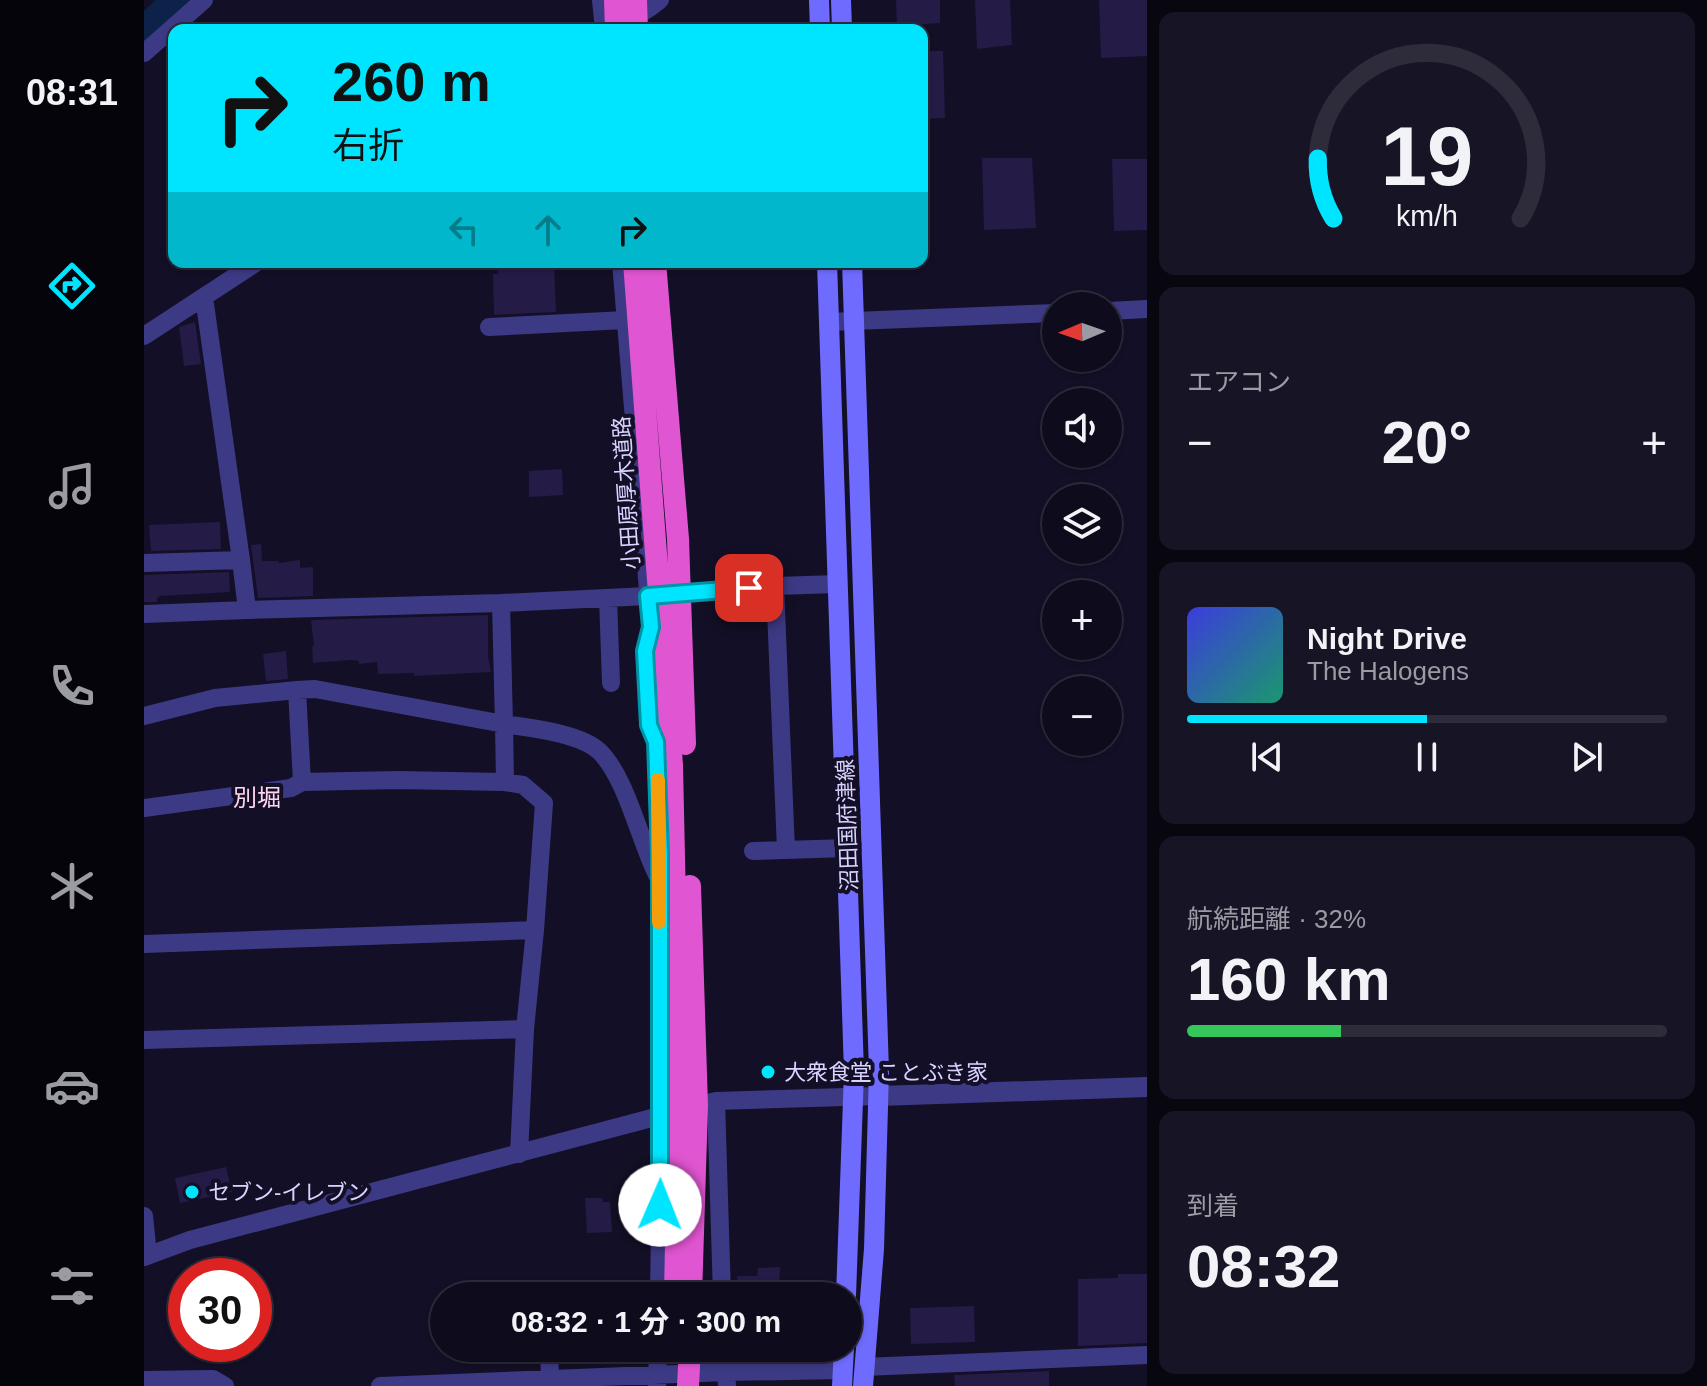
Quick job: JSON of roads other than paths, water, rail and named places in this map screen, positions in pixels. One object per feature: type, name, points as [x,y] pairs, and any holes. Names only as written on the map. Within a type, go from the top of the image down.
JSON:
[{"type":"highway","points":[[614,24],[615,0]]},
{"type":"highway","points":[[636,0],[637,24]]},
{"type":"highway","name":"小田原厚木道路","points":[[634,268],[672,765],[679,1086],[675,1282]]},
{"type":"highway","points":[[655,268],[679,571],[697,1106],[691,1282]]},
{"type":"highway","points":[[663,1382],[670,1362]]},
{"type":"highway","points":[[688,1386],[689,1362]]},
{"type":"main road","points":[[819,0],[820,24]]},
{"type":"main road","points":[[841,0],[842,24]]},
{"type":"main road","name":"沼田国府津線","points":[[827,268],[854,1096],[847,1282]]},
{"type":"main road","name":"沼田国府津線","points":[[852,268],[879,1096],[874,1249],[864,1376]]},
{"type":"street","points":[[177,24],[204,0]]},
{"type":"street","points":[[601,0],[603,24]]},
{"type":"street","points":[[624,24],[660,0]]},
{"type":"street","points":[[144,53],[168,32]]},
{"type":"street","points":[[144,336],[248,268]]},
{"type":"street","points":[[621,268],[651,627],[645,651],[649,725],[656,742],[661,1115],[659,1282]]},
{"type":"street","points":[[204,297],[247,610]]},
{"type":"street","points":[[1122,310],[1147,309]]},
{"type":"street","points":[[829,322],[1042,314]]},
{"type":"street","points":[[489,327],[625,320]]},
{"type":"street","points":[[144,563],[241,560]]},
{"type":"street","points":[[144,614],[501,603],[838,584]]},
{"type":"street","points":[[775,586],[786,850]]},
{"type":"street","points":[[608,598],[611,683]]},
{"type":"street","points":[[501,603],[505,782]]},
{"type":"street","points":[[144,716],[215,698],[315,689],[554,732],[599,751],[621,784],[659,880]]},
{"type":"street","points":[[297,690],[302,782]]},
{"type":"street","points":[[144,808],[291,788],[302,782],[398,780],[505,782],[523,785],[544,803],[525,1029],[519,1154]]},
{"type":"street","points":[[753,851],[847,848]]},
{"type":"street","points":[[144,944],[535,930]]},
{"type":"street","points":[[144,1040],[525,1029]]},
{"type":"street","points":[[144,1216],[146,1256],[190,1240],[716,1101],[1147,1087]]},
{"type":"street","points":[[716,1101],[722,1282]]},
{"type":"street","points":[[864,1376],[1147,1355]]},
{"type":"street","points":[[549,1362],[550,1379]]},
{"type":"street","points":[[660,1362],[663,1382]]},
{"type":"street","points":[[380,1386],[502,1384],[550,1379],[663,1382],[843,1378]]},
{"type":"street","points":[[144,1380],[213,1379],[225,1386]]},
{"type":"waterway","points":[[144,30],[176,0]]},
{"type":"place","name":"大衆食堂 ことぶき家","points":[[768,1072]]},
{"type":"place","name":"セブン-イレブン","points":[[192,1192]]},
{"type":"district","name":"別堀","points":[[257,798]]}]
